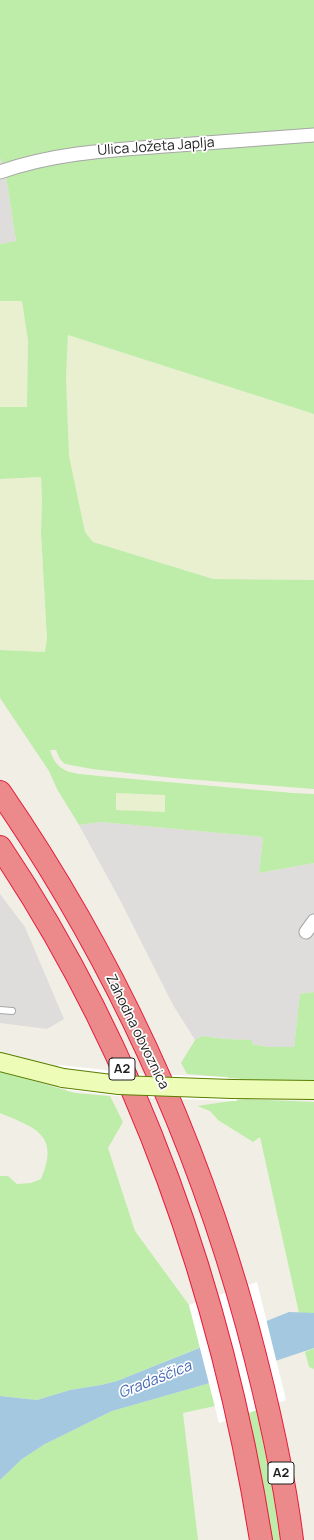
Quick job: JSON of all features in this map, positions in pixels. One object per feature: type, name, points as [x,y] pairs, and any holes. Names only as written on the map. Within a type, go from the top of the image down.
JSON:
[{"type":"highway","name":"Zahodna obvoznica","points":[[0,792],[42,855],[108,970],[147,1048],[192,1156],[207,1195],[237,1289],[268,1406],[292,1540]]},
{"type":"highway","name":"Zahodna obvoznica","points":[[0,847],[50,929],[92,1006],[125,1075],[164,1169],[208,1298],[238,1416],[253,1490],[261,1540]]},
{"type":"street","name":"Ulica Jožeta Japlja","points":[[0,172],[25,163],[59,156],[96,151],[314,135]]},
{"type":"street","points":[[306,932],[314,921]]},
{"type":"street","points":[[0,1062],[63,1078],[119,1085],[314,1090]]},
{"type":"lane","points":[[0,1010],[12,1011]]},
{"type":"shaded area","points":[[0,158],[6,176],[16,241],[0,244]]},
{"type":"shaded area","points":[[101,822],[263,837],[259,873],[314,863],[314,992],[300,994],[294,1047],[269,1047],[252,1044],[252,1040],[202,1036],[195,1040],[173,1005],[120,900],[79,825]]},
{"type":"shaded area","points":[[0,894],[25,927],[64,1019],[47,1029],[0,1023]]},
{"type":"green space","points":[[0,0],[314,0],[314,129],[3,166],[0,158]]},
{"type":"green space","points":[[314,140],[314,414],[68,335],[66,377],[69,456],[85,532],[93,542],[213,579],[314,580],[314,789],[173,778],[92,769],[65,764],[60,759],[56,750],[50,750],[58,765],[69,772],[99,776],[314,794],[314,863],[259,873],[263,837],[101,822],[79,825],[57,789],[49,771],[0,698],[0,650],[45,652],[47,639],[41,533],[41,477],[0,479],[0,407],[27,407],[28,341],[22,301],[0,301],[0,244],[16,241],[6,176],[64,160]],"holes":[[[116,793],[165,795],[165,812],[116,810]]]},
{"type":"green space","points":[[0,301],[22,301],[28,341],[27,407],[0,407]]},
{"type":"green space","points":[[68,335],[314,414],[314,580],[213,579],[93,542],[85,532],[69,456],[66,377]]},
{"type":"green space","points":[[41,477],[41,533],[47,639],[46,652],[0,650],[0,479]]},
{"type":"green space","points":[[116,793],[166,795],[165,813],[116,810]]},
{"type":"green space","points":[[314,992],[314,1083],[266,1081],[187,1074],[181,1063],[195,1040],[202,1036],[252,1040],[252,1044],[269,1047],[294,1047],[300,994]]},
{"type":"green space","points":[[0,1071],[75,1093],[110,1096],[123,1122],[108,1148],[135,1231],[189,1305],[201,1347],[117,1381],[101,1385],[70,1390],[37,1400],[0,1396],[0,1176],[8,1176],[17,1184],[31,1183],[41,1179],[48,1152],[46,1143],[41,1135],[34,1129],[0,1113]]},
{"type":"green space","points":[[245,1099],[314,1102],[314,1313],[299,1313],[260,1137],[253,1142],[218,1120],[210,1111],[197,1106]]},
{"type":"green space","points":[[314,1348],[314,1369],[309,1367],[305,1352]]},
{"type":"green space","points":[[210,1383],[215,1406],[183,1413],[198,1540],[0,1540],[0,1480],[22,1459],[45,1444],[112,1411]]},
{"type":"green space","points":[[256,1410],[272,1483],[280,1540],[271,1540],[263,1485],[249,1413]]},
{"type":"water","name":"Gradaščica","points":[[289,1312],[314,1313],[314,1348],[210,1383],[112,1411],[45,1444],[22,1459],[0,1480],[0,1396],[37,1400],[70,1390],[117,1381]]},
{"type":"pier","points":[[58,1065],[143,1074],[227,1077],[237,1101],[126,1097],[67,1090]]},
{"type":"pier","points":[[257,1282],[286,1400],[219,1423],[189,1305]]}]
